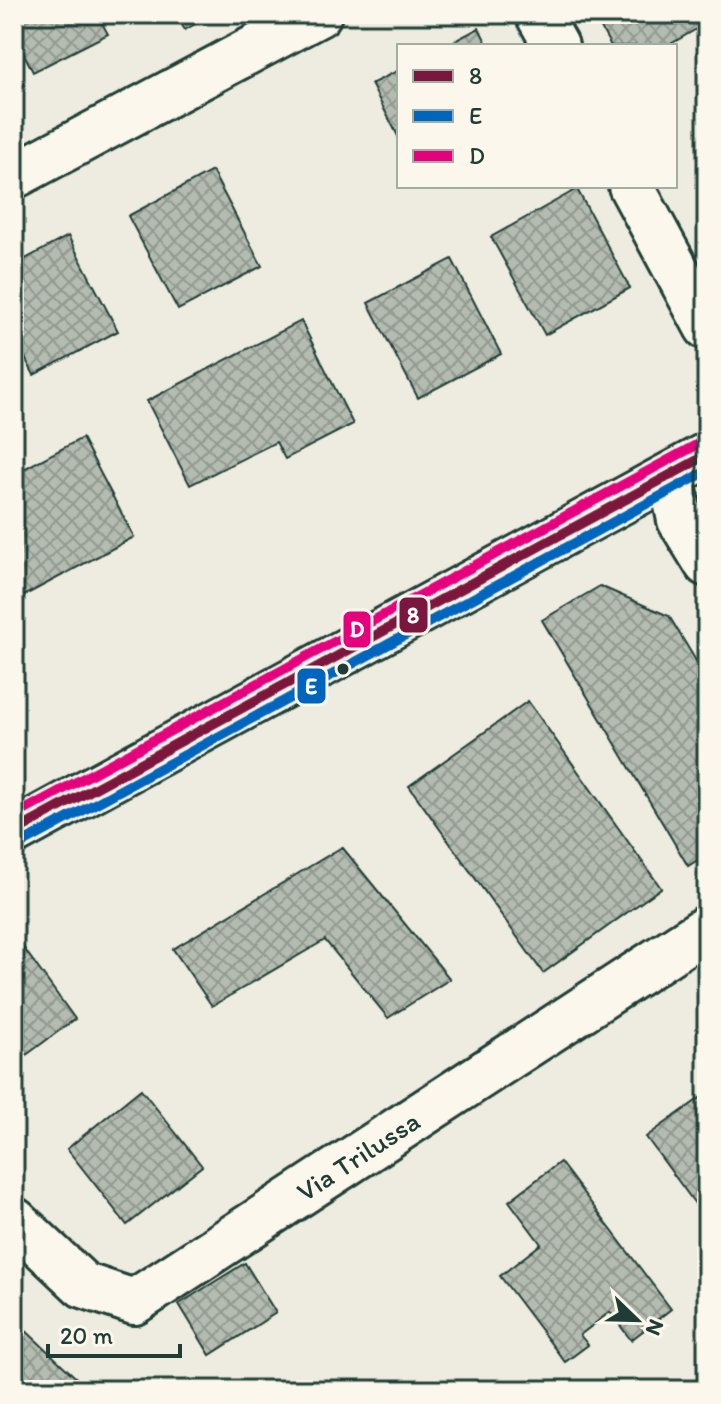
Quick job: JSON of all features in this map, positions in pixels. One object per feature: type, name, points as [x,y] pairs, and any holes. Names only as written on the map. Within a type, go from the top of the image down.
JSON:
[{"type":"street","points":[[14,176],[319,14]]},
{"type":"street","points":[[538,14],[555,44]]},
{"type":"street","points":[[632,188],[707,327]]},
{"type":"street","points":[[689,466],[680,520],[707,564]]},
{"type":"street","points":[[14,832],[689,466]]},
{"type":"street","name":"Via Trilussa","points":[[14,1220],[83,1285],[134,1302],[707,928]]},
{"type":"building","points":[[14,14],[97,14],[108,34],[33,72],[14,34]]},
{"type":"building","points":[[175,14],[212,14],[185,30]]},
{"type":"building","points":[[593,14],[701,14],[707,23],[670,44],[610,44]]},
{"type":"building","points":[[479,28],[487,44],[449,44]]},
{"type":"building","points":[[397,71],[397,134],[371,84]]},
{"type":"building","points":[[212,171],[262,266],[178,310],[128,216]]},
{"type":"building","points":[[577,189],[630,288],[545,335],[491,237]]},
{"type":"building","points":[[68,236],[118,331],[34,375],[14,337],[14,265]]},
{"type":"building","points":[[452,259],[501,354],[418,398],[368,303]]},
{"type":"building","points":[[301,321],[353,424],[285,459],[276,442],[190,485],[147,401]]},
{"type":"building","points":[[82,438],[134,537],[14,601],[14,474]]},
{"type":"building","points":[[600,586],[669,616],[707,679],[707,854],[688,866],[542,620]]},
{"type":"building","points":[[528,701],[661,888],[543,973],[409,786]]},
{"type":"building","points":[[342,847],[450,979],[388,1018],[325,940],[212,1006],[173,949]]},
{"type":"building","points":[[20,943],[75,1019],[14,1064],[14,947]]},
{"type":"building","points":[[141,1089],[202,1166],[127,1225],[67,1149]]},
{"type":"building","points":[[707,1093],[707,1220],[646,1137]]},
{"type":"building","points":[[560,1162],[671,1309],[631,1340],[610,1312],[580,1335],[588,1345],[565,1362],[500,1276],[541,1244],[509,1201]]},
{"type":"building","points":[[245,1263],[276,1313],[210,1355],[179,1304]]},
{"type":"building","points":[[22,1327],[89,1390],[14,1390],[14,1336]]},
{"type":"transit line","name":"D","points":[[14,816],[700,443]]},
{"type":"transit line","name":"8","points":[[14,832],[707,455]]},
{"type":"transit line","name":"E","points":[[21,844],[707,471]]}]
